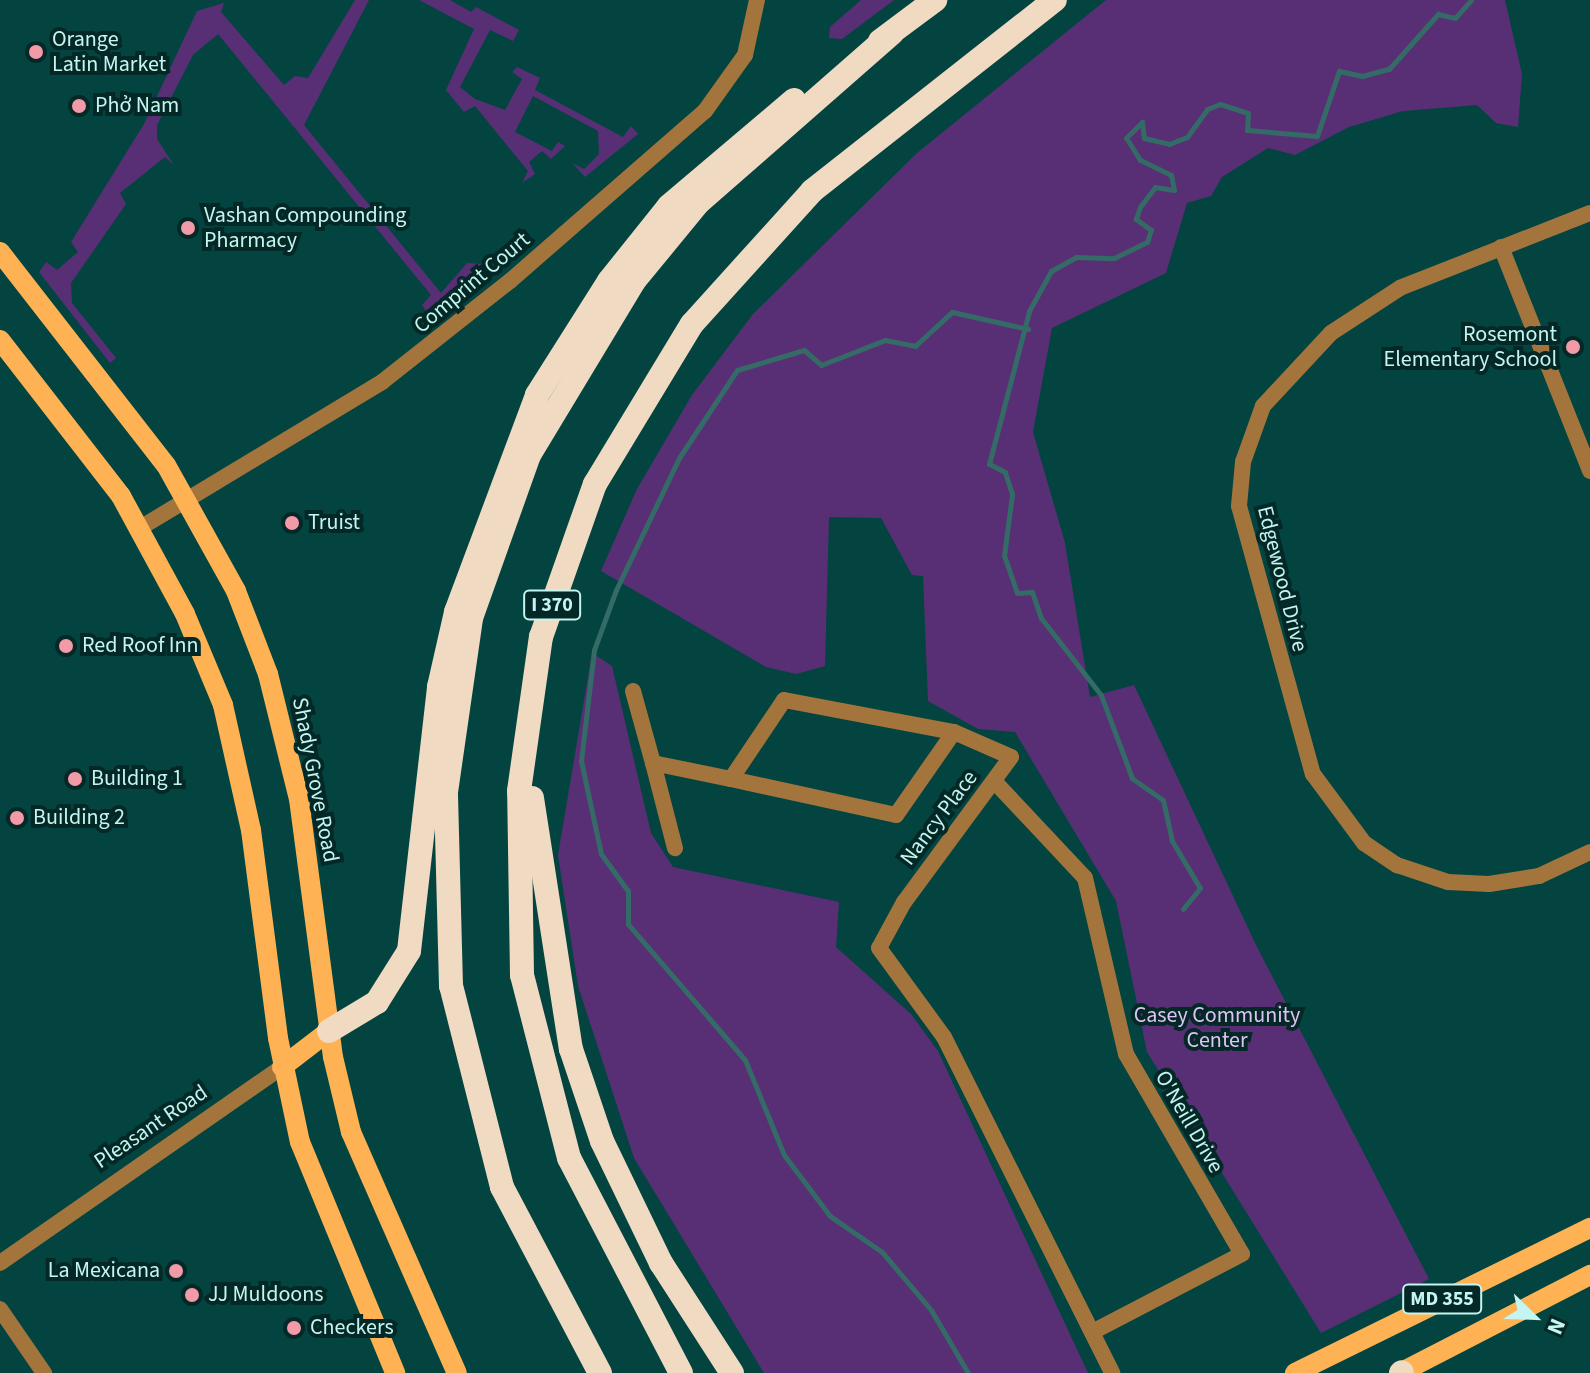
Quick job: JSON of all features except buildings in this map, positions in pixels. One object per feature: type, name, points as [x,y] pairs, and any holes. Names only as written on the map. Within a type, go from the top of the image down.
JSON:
[{"type":"highway","points":[[329,1031],[377,1002],[409,951],[439,687],[456,612],[537,395],[609,281],[669,206],[766,119],[935,0]]},
{"type":"highway","name":"I 370","points":[[681,1373],[556,1121],[522,975],[525,729],[541,637],[595,484],[692,324],[812,191],[1055,0]]},
{"type":"highway","points":[[600,1373],[502,1187],[451,986],[446,792],[471,618],[529,455],[634,281],[698,203],[892,33]]},
{"type":"highway","points":[[525,729],[545,917],[571,1049],[602,1141],[661,1263],[732,1373]]},
{"type":"main road","name":"Shady Grove Road","points":[[0,252],[188,501],[236,591],[273,689],[299,799],[329,1031],[351,1132],[457,1373]]},
{"type":"main road","points":[[0,340],[140,528],[223,705],[251,830],[282,1067],[333,1236],[395,1373]]},
{"type":"main road","name":"Pleasant Road","points":[[282,1067],[329,1031]]},
{"type":"main road","name":"MD 355","points":[[1295,1373],[1590,1228]]},
{"type":"main road","name":"MD 355","points":[[1401,1373],[1590,1275]]},
{"type":"street","name":"Comprint Court","points":[[140,528],[422,354],[694,121],[741,62],[757,0]]},
{"type":"street","name":"Edgewood Drive","points":[[1590,213],[1501,247],[1366,308],[1277,386],[1243,462],[1243,532],[1313,774],[1364,843],[1397,865],[1448,882],[1489,884],[1539,876],[1590,852]]},
{"type":"street","points":[[1501,247],[1590,471]]},
{"type":"street","points":[[633,691],[675,848]]},
{"type":"street","name":"Nancy Place","points":[[731,779],[784,700],[954,732],[1011,757],[881,937],[883,960],[944,1037],[1092,1332]]},
{"type":"street","name":"Nancy Place","points":[[653,763],[896,815],[954,732]]},
{"type":"street","name":"O'Neill Drive","points":[[994,781],[1085,878],[1126,1054],[1242,1254],[1092,1332]]},
{"type":"street","name":"Pleasant Road","points":[[0,1263],[282,1067]]},
{"type":"street","points":[[0,1309],[44,1373]]},
{"type":"street","points":[[1092,1332],[1112,1373]]},
{"type":"green space","points":[[355,0],[369,0],[304,125],[441,293],[467,263],[484,264],[428,314],[422,305],[431,295],[218,34],[193,55],[157,125],[157,139],[174,165],[165,157],[120,193],[126,204],[71,283],[72,303],[116,358],[110,363],[39,272],[46,262],[57,270],[78,252],[71,242],[144,124],[197,11],[224,3],[221,12],[284,85],[295,76],[308,78]]},
{"type":"green space","points":[[419,0],[450,0],[471,12],[476,7],[519,30],[513,41],[490,30],[460,87],[475,99],[505,110],[522,79],[512,72],[517,67],[540,78],[535,90],[623,137],[631,126],[638,134],[585,177],[572,163],[584,169],[599,154],[598,131],[533,96],[515,132],[552,151],[558,142],[565,146],[551,159],[542,151],[529,162],[535,174],[522,183],[528,171],[475,106],[464,112],[446,90],[474,29]]},
{"type":"green space","points":[[861,0],[894,0],[842,39],[829,38],[830,27]]},
{"type":"green space","name":"Casey Community Center","points":[[1106,0],[1505,0],[1522,74],[1518,127],[1496,123],[1477,105],[1403,111],[1349,127],[1295,155],[1268,148],[1222,177],[1211,196],[1187,203],[1166,273],[1052,328],[1033,432],[1065,543],[1090,697],[1134,685],[1256,945],[1429,1279],[1321,1333],[1147,1052],[1116,901],[1015,732],[978,729],[928,701],[923,576],[912,575],[881,518],[829,517],[825,666],[796,674],[766,667],[601,571],[637,489],[692,395],[753,314],[917,153]]},
{"type":"green space","points":[[592,653],[612,666],[651,833],[673,867],[839,902],[836,947],[911,1014],[938,1051],[1088,1373],[764,1373],[634,1158],[578,986],[558,855]]},
{"type":"waterway","points":[[1183,909],[1200,888],[1172,841],[1163,800],[1132,778],[1101,695],[1041,618],[1032,592],[1017,593],[1004,556],[1012,494],[1005,472],[989,464],[1029,311],[1051,271],[1076,257],[1114,258],[1147,242],[1151,230],[1136,219],[1140,207],[1155,187],[1174,190],[1171,175],[1140,160],[1126,138],[1142,122],[1144,138],[1169,144],[1187,137],[1207,109],[1220,104],[1248,113],[1247,130],[1317,136],[1339,71],[1362,76],[1389,69],[1438,14],[1455,18],[1471,0]]},
{"type":"waterway","points":[[968,1373],[931,1310],[882,1252],[830,1216],[784,1155],[745,1060],[628,924],[628,891],[601,854],[581,761],[594,650],[616,590],[679,458],[737,370],[804,350],[821,365],[885,340],[915,346],[952,312],[1028,329]]},
{"type":"place","name":"Orange Latin Market","points":[[36,52]]},
{"type":"place","name":"Phở Nam","points":[[79,106]]},
{"type":"place","name":"Vashan Compounding Pharmacy","points":[[188,228]]},
{"type":"place","name":"Rosemont Elementary School","points":[[1573,347]]},
{"type":"place","name":"Truist","points":[[292,523]]},
{"type":"place","name":"Red Roof Inn","points":[[66,646]]},
{"type":"place","name":"Building 1","points":[[75,779]]},
{"type":"place","name":"Building 2","points":[[17,818]]},
{"type":"place","name":"La Mexicana","points":[[176,1271]]},
{"type":"place","name":"JJ Muldoons","points":[[192,1295]]},
{"type":"place","name":"Checkers","points":[[294,1328]]}]
